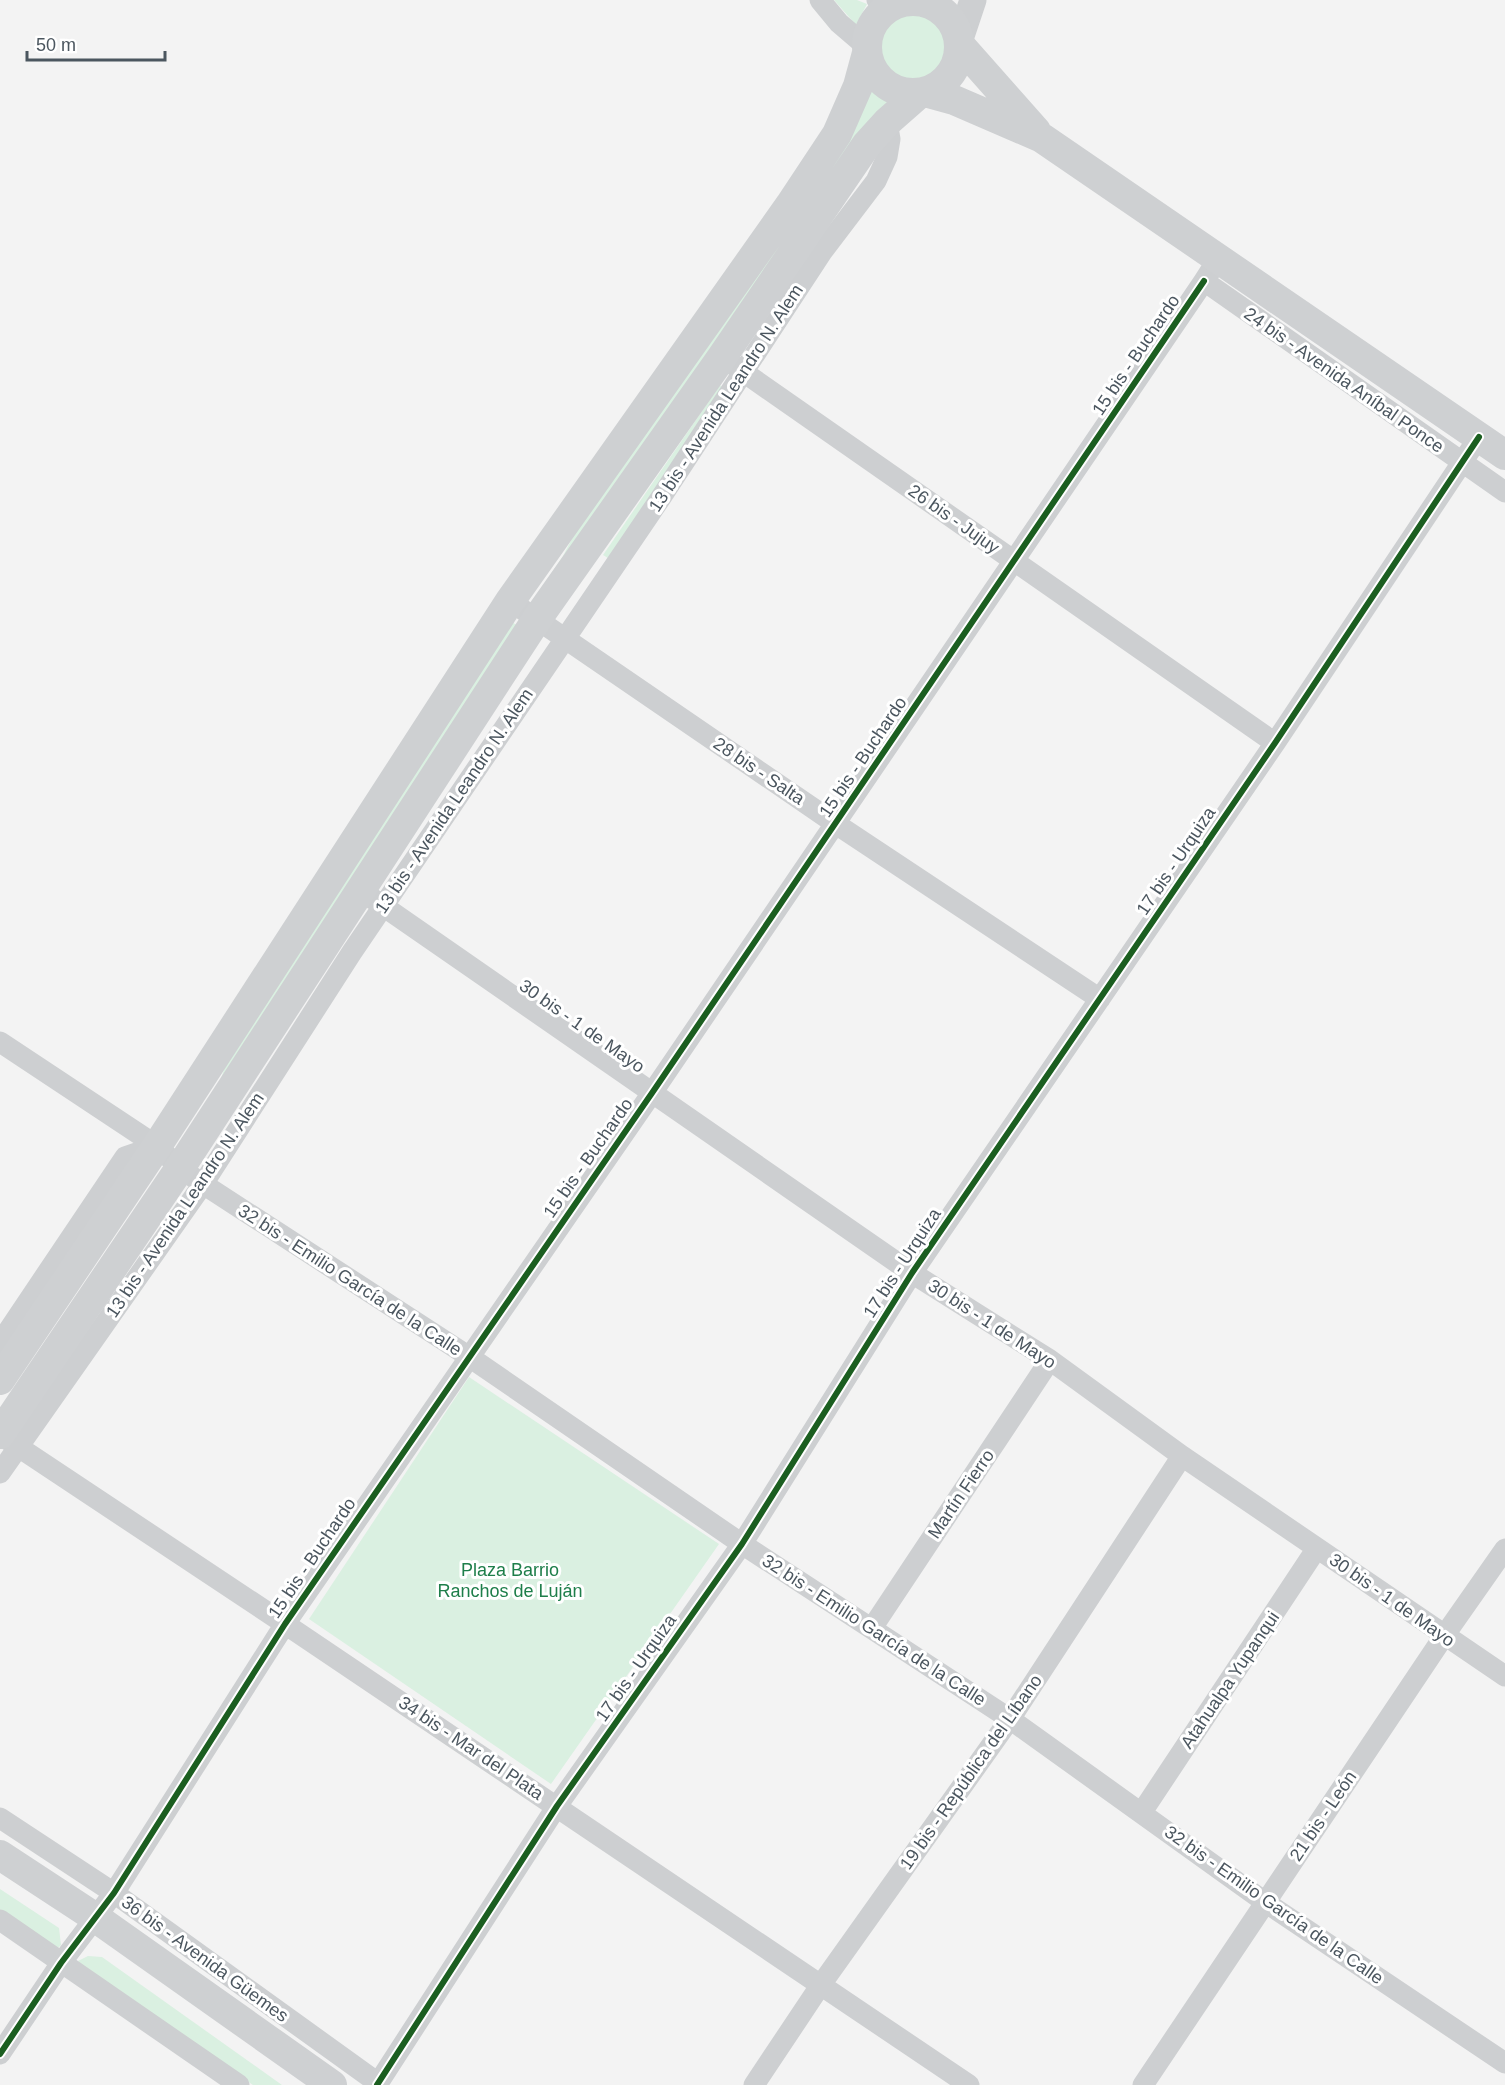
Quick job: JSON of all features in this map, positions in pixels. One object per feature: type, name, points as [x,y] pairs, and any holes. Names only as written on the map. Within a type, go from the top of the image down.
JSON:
[{"type":"main road","points":[[908,1],[935,6],[947,14],[955,26],[960,42],[959,58],[951,75],[937,87],[922,92],[905,93],[891,88],[875,74],[871,67],[867,38],[872,24],[892,3],[908,1]]},
{"type":"main road","name":"24 bis - Avenida Aníbal Ponce","points":[[960,42],[1042,138],[1211,270],[1505,455]]},
{"type":"main road","points":[[0,1380],[156,1146],[510,601],[790,205],[837,134],[858,86],[867,50]]},
{"type":"main road","name":"24 bis - Avenida Aníbal Ponce","points":[[922,92],[954,100],[1042,138]]},
{"type":"main road","name":"13 bis - Avenida Leandro N. Alem","points":[[6,1438],[191,1176],[371,898],[537,619],[733,365],[867,144],[887,122],[922,92]]},
{"type":"main road","name":"36 bis - Avenida Güemes","points":[[0,1855],[300,2085]]},
{"type":"main road","name":"36 bis - Avenida Güemes","points":[[0,1878],[90,1925],[332,2085]]},
{"type":"street","points":[[820,0],[839,24],[867,50]]},
{"type":"street","points":[[960,42],[973,0]]},
{"type":"street","name":"24 bis - Avenida Aníbal Ponce","points":[[1211,270],[1461,462],[1505,492]]},
{"type":"street","name":"15 bis - Buchardo","points":[[0,2054],[61,1963],[114,1893],[285,1624],[836,824],[1211,270]]},
{"type":"street","name":"26 bis - Jujuy","points":[[733,365],[1275,743]]},
{"type":"street","name":"13 bis - Avenida Leandro N. Alem","points":[[371,898],[566,638],[660,499],[733,365]]},
{"type":"street","name":"17 bis - Urquiza","points":[[377,2084],[557,1806],[742,1544],[912,1273],[1275,743],[1479,437]]},
{"type":"street","name":"28 bis - Salta","points":[[510,601],[836,824],[1100,999]]},
{"type":"street","name":"30 bis - 1 de Mayo","points":[[371,898],[912,1273],[1050,1360],[1182,1456],[1505,1676]]},
{"type":"street","name":"32 bis - Emilio García de la Calle","points":[[0,1042],[156,1146],[191,1176],[468,1356],[742,1544],[1011,1719],[1265,1902],[1505,2063]]},
{"type":"street","points":[[0,1343],[125,1157],[156,1146]]},
{"type":"street","name":"Martín Fierro","points":[[872,1628],[1050,1360]]},
{"type":"street","name":"13 bis - Avenida Leandro N. Alem","points":[[0,1473],[6,1438]]},
{"type":"street","name":"34 bis - Mar del Plata","points":[[6,1438],[557,1806],[969,2085]]},
{"type":"street","name":"19 bis - República del Líbano","points":[[754,2085],[820,1986],[1011,1719],[1182,1456]]},
{"type":"street","name":"Atahualpa Yupanqui","points":[[1142,1812],[1317,1548]]},
{"type":"street","name":"21 bis - León","points":[[1143,2085],[1444,1636],[1505,1550]]},
{"type":"street","name":"36 bis - Avenida Güemes","points":[[0,1818],[114,1893],[377,2084]]},
{"type":"street","points":[[0,1920],[239,2085]]},
{"type":"green space","points":[[834,0],[857,0],[867,4],[856,25]]},
{"type":"green space","points":[[920,12],[939,22],[947,34],[949,48],[947,62],[939,74],[927,82],[906,84],[887,74],[879,62],[877,41],[887,22],[899,14]]},
{"type":"green space","points":[[868,87],[891,105],[532,602],[563,556],[588,508]]},
{"type":"green space","points":[[720,385],[724,390],[608,558],[603,555]]},
{"type":"green space","points":[[510,621],[520,627],[219,1084],[227,1061]]},
{"type":"green space","name":"Plaza Barrio Ranchos de Luján","points":[[469,1377],[719,1544],[551,1784],[309,1619]]},
{"type":"green space","points":[[0,1889],[59,1928],[61,1945],[54,1952],[0,1914]]},
{"type":"green space","points":[[88,1956],[102,1957],[282,2085],[253,2085],[85,1971],[78,1961]]},
{"type":"cycle path","points":[[0,2054],[61,1963],[114,1893],[285,1624],[652,1093],[1204,281]]},
{"type":"cycle path","points":[[377,2085],[557,1806],[742,1544],[912,1273],[1275,743],[1479,437]]}]
